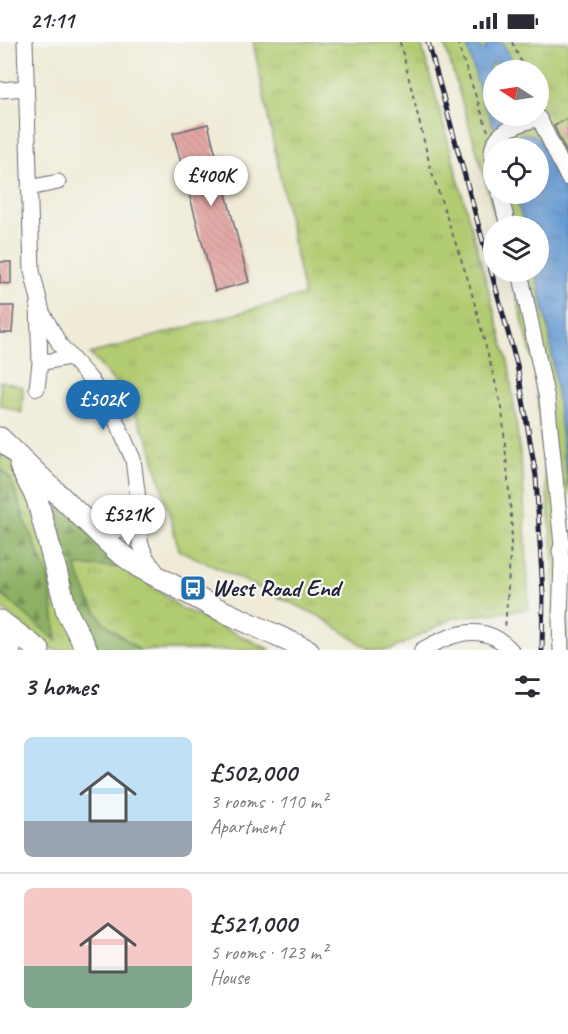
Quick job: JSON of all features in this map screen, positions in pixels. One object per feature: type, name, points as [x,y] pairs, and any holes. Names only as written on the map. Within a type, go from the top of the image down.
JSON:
[{"type":"highway","points":[[0,438],[116,550],[139,567],[214,607],[308,650]]},
{"type":"highway","points":[[0,443],[19,464],[37,499],[67,612],[87,650]]},
{"type":"highway","points":[[0,621],[39,650]]},
{"type":"highway","points":[[0,643],[10,650]]},
{"type":"street","points":[[25,42],[32,271],[37,294],[42,312],[60,345],[90,379],[113,414],[133,459],[135,508],[129,529],[114,531],[100,527],[76,511]]},
{"type":"street","points":[[0,90],[26,88]]},
{"type":"street","points":[[497,138],[510,127],[539,118],[549,138]]},
{"type":"street","points":[[549,139],[568,178]]},
{"type":"street","points":[[29,188],[58,182]]},
{"type":"street","points":[[522,282],[547,399],[565,553],[561,650]]},
{"type":"street","points":[[37,294],[40,363],[37,388]]},
{"type":"street","points":[[40,363],[70,357]]},
{"type":"street","points":[[135,489],[141,524],[140,543],[147,559],[163,580]]},
{"type":"street","points":[[422,650],[445,637],[466,632],[486,633],[507,646]]},
{"type":"path","points":[[400,42],[431,170],[470,286],[501,408],[512,528],[507,646]]},
{"type":"path","points":[[457,42],[491,138]]},
{"type":"path","points":[[512,42],[520,60]]},
{"type":"green space","points":[[253,42],[421,42],[483,270],[483,282],[486,282],[509,366],[523,479],[529,609],[453,618],[391,650],[370,650],[319,616],[179,550],[149,441],[121,390],[90,354],[304,295]]},
{"type":"green space","points":[[444,42],[568,42],[568,650],[553,650],[554,563],[534,365],[513,282],[549,282],[549,216],[495,216],[492,204],[549,204],[549,138],[483,138],[483,172]]},
{"type":"green space","points":[[0,381],[23,387],[22,413],[0,405]]},
{"type":"green space","points":[[0,448],[17,465],[85,650],[53,650],[0,607],[0,593],[57,640],[48,575],[30,534],[11,480],[0,468]]},
{"type":"green space","points":[[0,468],[11,480],[30,534],[48,575],[57,641],[0,593]]},
{"type":"green space","points":[[52,496],[128,567],[75,566],[89,600],[103,622],[139,650],[96,650],[80,616],[67,579],[59,532],[48,499]]},
{"type":"green space","points":[[75,565],[128,567],[181,608],[271,650],[139,650],[103,622],[89,600]]},
{"type":"water","points":[[466,42],[476,42],[481,49],[486,50],[486,42],[502,42],[512,60],[483,60],[483,103]]},
{"type":"water","points":[[529,134],[538,138],[509,138]]},
{"type":"water","points":[[549,154],[568,203],[568,487],[549,331],[537,282],[549,282],[549,216],[522,216],[517,204],[549,204]]},
{"type":"building","points":[[568,118],[568,156],[554,126]]},
{"type":"building","points":[[208,124],[249,282],[215,291],[173,133]]},
{"type":"building","points":[[0,262],[11,262],[11,284],[0,283]]},
{"type":"building","points":[[0,306],[14,306],[12,333],[0,333]]},
{"type":"railway","points":[[428,42],[517,365],[536,476],[543,594],[542,650]]},
{"type":"place","name":"West Road End","points":[[193,588]]}]
